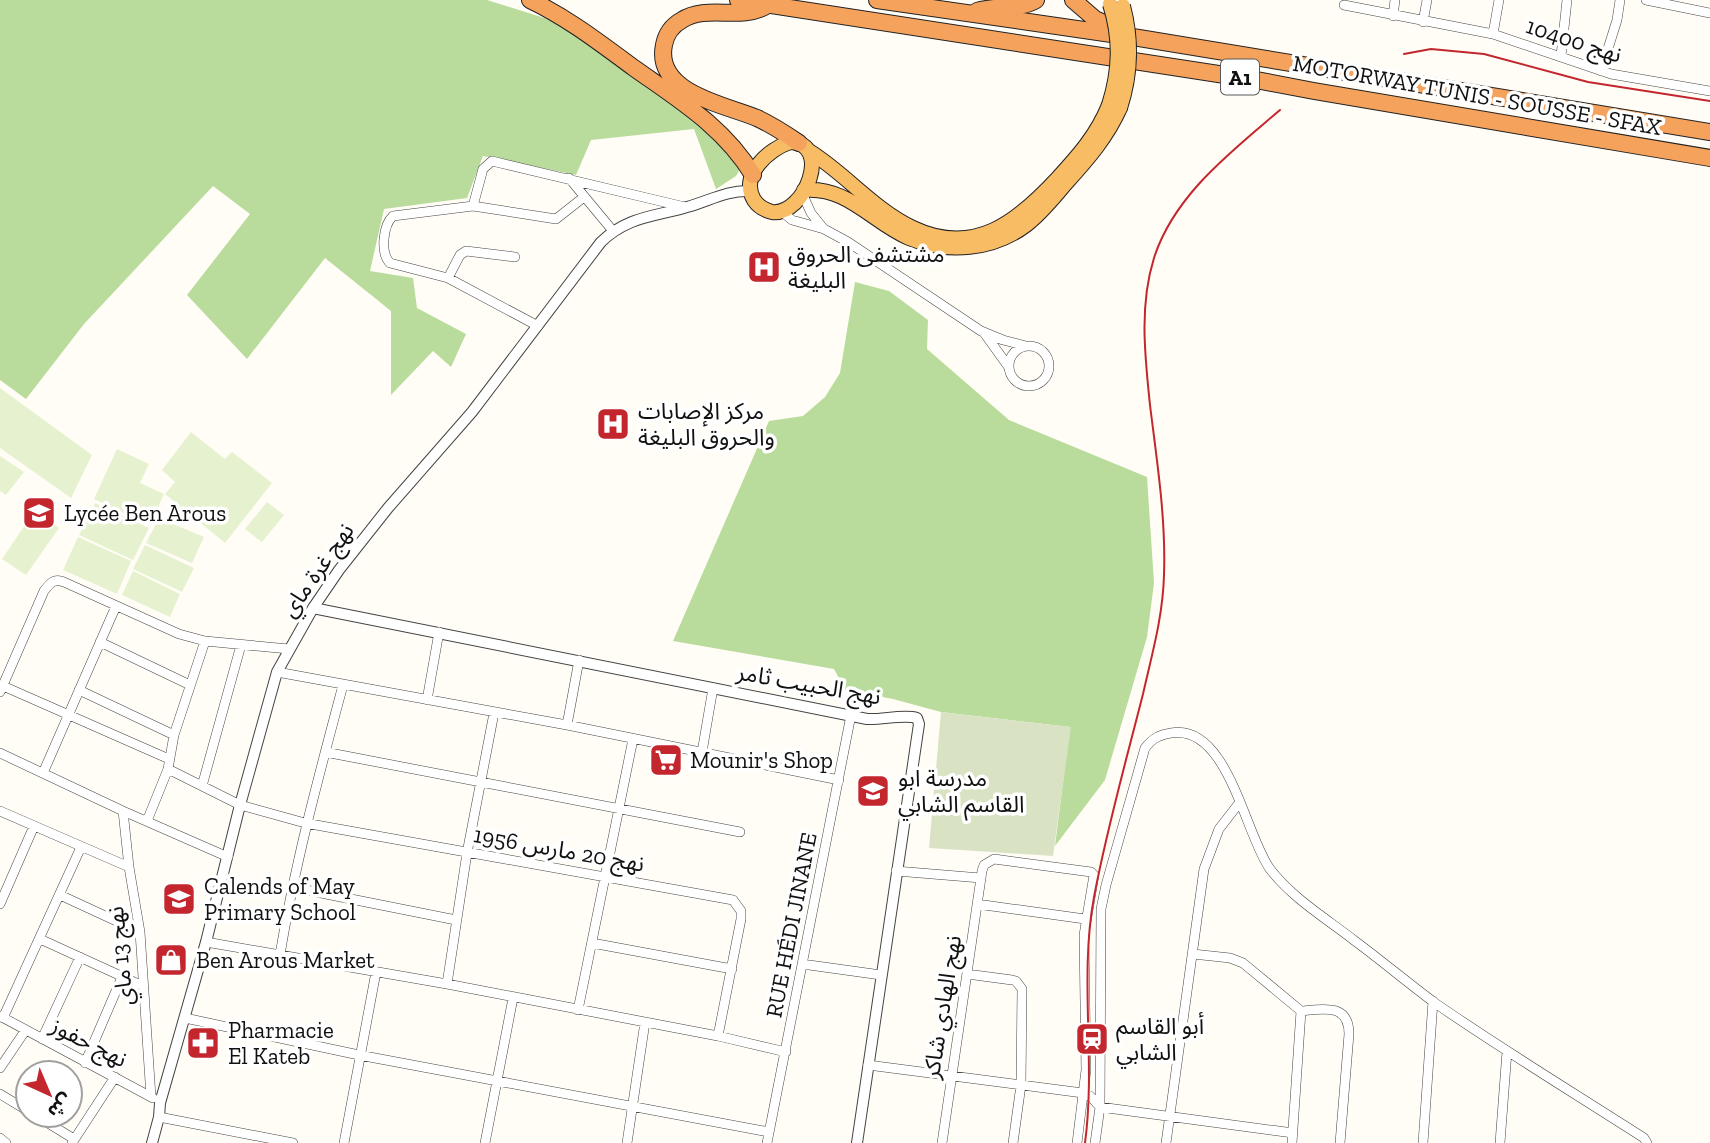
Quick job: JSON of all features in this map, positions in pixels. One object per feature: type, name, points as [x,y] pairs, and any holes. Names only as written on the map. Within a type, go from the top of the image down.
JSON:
[{"type":"highway","points":[[530,0],[580,29],[706,120],[730,142],[752,181],[759,206],[769,211],[781,211],[792,206],[803,192],[812,164],[804,147],[790,142],[762,159],[752,181]]},
{"type":"highway","name":"MOTORWAY TUNIS - SOUSSE - SFAX","points":[[738,0],[1251,79],[1710,158]]},
{"type":"highway","name":"MOTORWAY TUNIS - SOUSSE - SFAX","points":[[877,0],[1139,38],[1710,132]]},
{"type":"highway","points":[[967,14],[986,8],[1028,4],[1036,0]]},
{"type":"highway","points":[[1073,0],[1095,19],[1139,38]]},
{"type":"highway","points":[[769,4],[752,12],[704,13],[683,19],[667,35],[663,49],[664,64],[671,77],[682,87],[756,118],[804,147],[874,203],[909,226],[937,236],[974,237],[1008,223],[1034,204],[1085,148],[1114,107],[1126,86],[1129,52],[1115,2]]},
{"type":"highway","points":[[803,192],[820,190],[843,196],[895,230],[930,245],[954,248],[988,244],[1017,231],[1042,211],[1096,150],[1114,107]]},
{"type":"street","points":[[1392,16],[1395,0]]},
{"type":"street","points":[[1423,22],[1427,0]]},
{"type":"street","points":[[1493,34],[1499,0]]},
{"type":"street","points":[[1561,56],[1567,0]]},
{"type":"street","points":[[1601,71],[1617,20],[1620,0]]},
{"type":"street","points":[[1646,0],[1710,13]]},
{"type":"street","name":"نهج 10400","points":[[1344,5],[1493,34],[1627,78],[1710,91]]},
{"type":"street","points":[[472,205],[483,169],[492,162],[569,178],[686,208]]},
{"type":"street","points":[[569,178],[613,231]]},
{"type":"street","name":"نهج غرة ماي","points":[[152,1143],[159,1117],[156,1100],[185,1018],[277,672],[313,608],[388,508],[472,412],[601,242],[613,231],[654,214],[686,208],[726,192],[736,184],[752,181]]},
{"type":"street","points":[[803,192],[811,213],[824,229]]},
{"type":"street","points":[[538,326],[448,278],[386,260],[383,251],[388,220],[397,215],[472,205],[556,219],[584,197]]},
{"type":"street","points":[[781,211],[792,220],[824,229],[848,242],[981,331],[1003,340],[1037,348],[1046,356],[1049,368],[1043,380],[1032,386],[1018,384],[996,347],[981,331]]},
{"type":"street","points":[[448,278],[460,255],[466,251],[515,257]]},
{"type":"street","points":[[1008,366],[1013,353],[1026,346]]},
{"type":"street","points":[[2,683],[50,583],[55,580],[161,628],[205,641],[289,649]]},
{"type":"street","points":[[43,772],[116,606]]},
{"type":"street","name":"نهج الحبيب ثامر","points":[[313,608],[878,720],[914,716],[919,721],[857,1143]]},
{"type":"street","points":[[427,700],[439,632]]},
{"type":"street","points":[[147,821],[168,764],[174,735],[205,641]]},
{"type":"street","points":[[100,642],[190,685]]},
{"type":"street","points":[[202,786],[241,645]]},
{"type":"street","points":[[567,725],[579,660]]},
{"type":"street","points":[[277,672],[567,725],[839,780]]},
{"type":"street","name":"نهج 20 مارس 1956","points":[[2,683],[168,764],[202,786],[240,805],[306,823],[733,900],[741,911],[718,1036]]},
{"type":"street","points":[[280,955],[291,887],[343,685]]},
{"type":"street","points":[[702,752],[713,688]]},
{"type":"street","points":[[79,690],[174,735]]},
{"type":"street","points":[[447,984],[467,853],[494,713]]},
{"type":"street","name":"RUE HÉDI JINANE","points":[[767,1143],[851,715]]},
{"type":"street","points":[[1095,1143],[1100,1107],[1101,909],[1145,748],[1152,739],[1178,731],[1196,738],[1221,761],[1258,847],[1270,869],[1282,883],[1433,1002],[1644,1138],[1647,1143]]},
{"type":"street","points":[[578,1010],[633,738]]},
{"type":"street","points":[[0,752],[123,811],[228,857]]},
{"type":"street","points":[[325,752],[740,832]]},
{"type":"street","points":[[1166,1143],[1204,869],[1219,829],[1240,802]]},
{"type":"street","points":[[0,811],[129,867]]},
{"type":"street","name":"نهج 13 ماي","points":[[123,811],[140,932],[143,986],[156,1100]]},
{"type":"street","points":[[0,904],[34,826]]},
{"type":"street","points":[[1,1017],[81,847]]},
{"type":"street","points":[[896,871],[981,878],[984,866],[994,859],[1094,874],[1085,919],[1083,950],[1087,1035],[1077,1143]]},
{"type":"street","name":"نهج الهادي شاكر","points":[[942,1143],[981,878]]},
{"type":"street","points":[[291,887],[456,920]]},
{"type":"street","points":[[60,895],[140,932]]},
{"type":"street","points":[[977,904],[1085,919]]},
{"type":"street","points":[[40,939],[143,986]]},
{"type":"street","points":[[206,942],[447,984],[718,1036],[786,1052]]},
{"type":"street","points":[[592,943],[732,969]]},
{"type":"street","points":[[1193,954],[1230,958],[1243,963],[1301,1011],[1332,1009],[1347,1020],[1349,1034],[1340,1143]]},
{"type":"street","points":[[42,1039],[80,957]]},
{"type":"street","points":[[802,964],[881,975]]},
{"type":"street","points":[[344,1143],[376,972]]},
{"type":"street","points":[[967,974],[1016,981],[1022,989],[1021,1085],[1013,1143]]},
{"type":"street","points":[[85,1063],[122,977]]},
{"type":"street","points":[[485,1143],[513,998]]},
{"type":"street","points":[[1423,1143],[1433,1002]]},
{"type":"street","points":[[868,1065],[1083,1093],[1090,1096],[1100,1107],[1170,1116],[1292,1138],[1301,1011]]},
{"type":"street","name":"نهج حفوز","points":[[1,1017],[156,1100]]},
{"type":"street","points":[[185,1018],[359,1055],[769,1132]]},
{"type":"street","points":[[627,1143],[645,1022]]},
{"type":"street","points":[[0,1069],[25,1031]]},
{"type":"street","points":[[1500,1143],[1507,1051]]},
{"type":"street","points":[[55,1129],[73,1141],[115,1077]]},
{"type":"street","points":[[159,1117],[291,1143]]},
{"type":"street","points":[[0,1138],[6,1143]]},
{"type":"green space","points":[[0,0],[487,0],[554,21],[698,122],[734,153],[740,169],[736,176],[716,189],[694,129],[591,140],[576,175],[483,156],[467,198],[384,209],[370,271],[413,278],[417,308],[466,334],[451,367],[433,351],[391,395],[391,311],[325,258],[247,359],[187,295],[250,214],[213,186],[84,324],[26,399],[0,380]]},
{"type":"green space","points":[[855,282],[889,291],[928,320],[927,349],[1009,420],[1147,477],[1154,583],[1147,637],[1105,780],[1055,846],[1070,727],[941,712],[845,690],[834,669],[673,641],[769,421],[803,416],[825,397],[840,373]]},
{"type":"green space","points":[[0,388],[92,455],[71,498],[0,448]]},
{"type":"green space","points":[[191,432],[225,459],[232,452],[272,483],[225,543],[165,494],[175,482],[162,470]]},
{"type":"green space","points":[[117,449],[149,464],[140,483],[164,494],[150,525],[94,499]]},
{"type":"green space","points":[[0,456],[24,472],[6,495],[0,491]]},
{"type":"green space","points":[[267,502],[284,515],[262,542],[245,529]]},
{"type":"green space","points":[[95,503],[149,528],[133,560],[79,535]]},
{"type":"green space","points":[[35,510],[59,528],[26,575],[2,559]]},
{"type":"green space","points":[[159,518],[204,537],[192,563],[146,543]]},
{"type":"green space","points":[[78,537],[131,561],[117,594],[63,570]]},
{"type":"green space","points":[[145,545],[194,568],[182,592],[133,569]]},
{"type":"green space","points":[[133,571],[180,594],[170,617],[122,595]]},
{"type":"green space","points":[[941,712],[1071,727],[1053,856],[929,848]]},
{"type":"tram line","points":[[1404,54],[1431,49],[1484,54],[1588,82],[1710,101]]},
{"type":"tram line","points":[[1085,1143],[1089,1081],[1088,958],[1094,897],[1153,650],[1163,590],[1162,511],[1145,350],[1149,276],[1163,235],[1190,194],[1224,158],[1280,110]]},
{"type":"place","name":"مشتشفى الحروق البليغة","points":[[764,267]]},
{"type":"place","name":"مركز الإصابات والحروق البليغة","points":[[613,424]]},
{"type":"place","name":"Lycée Ben Arous","points":[[39,513]]},
{"type":"place","name":"Mounir's Shop","points":[[666,760]]},
{"type":"place","name":"مدرسة ابو القاسم الشابي","points":[[873,791]]},
{"type":"place","name":"Calends of May Primary School","points":[[179,899]]},
{"type":"place","name":"Ben Arous Market","points":[[171,960]]},
{"type":"place","name":"أبو القاسم الشابي","points":[[1092,1039]]},
{"type":"place","name":"Pharmacie El Kateb","points":[[203,1043]]}]
